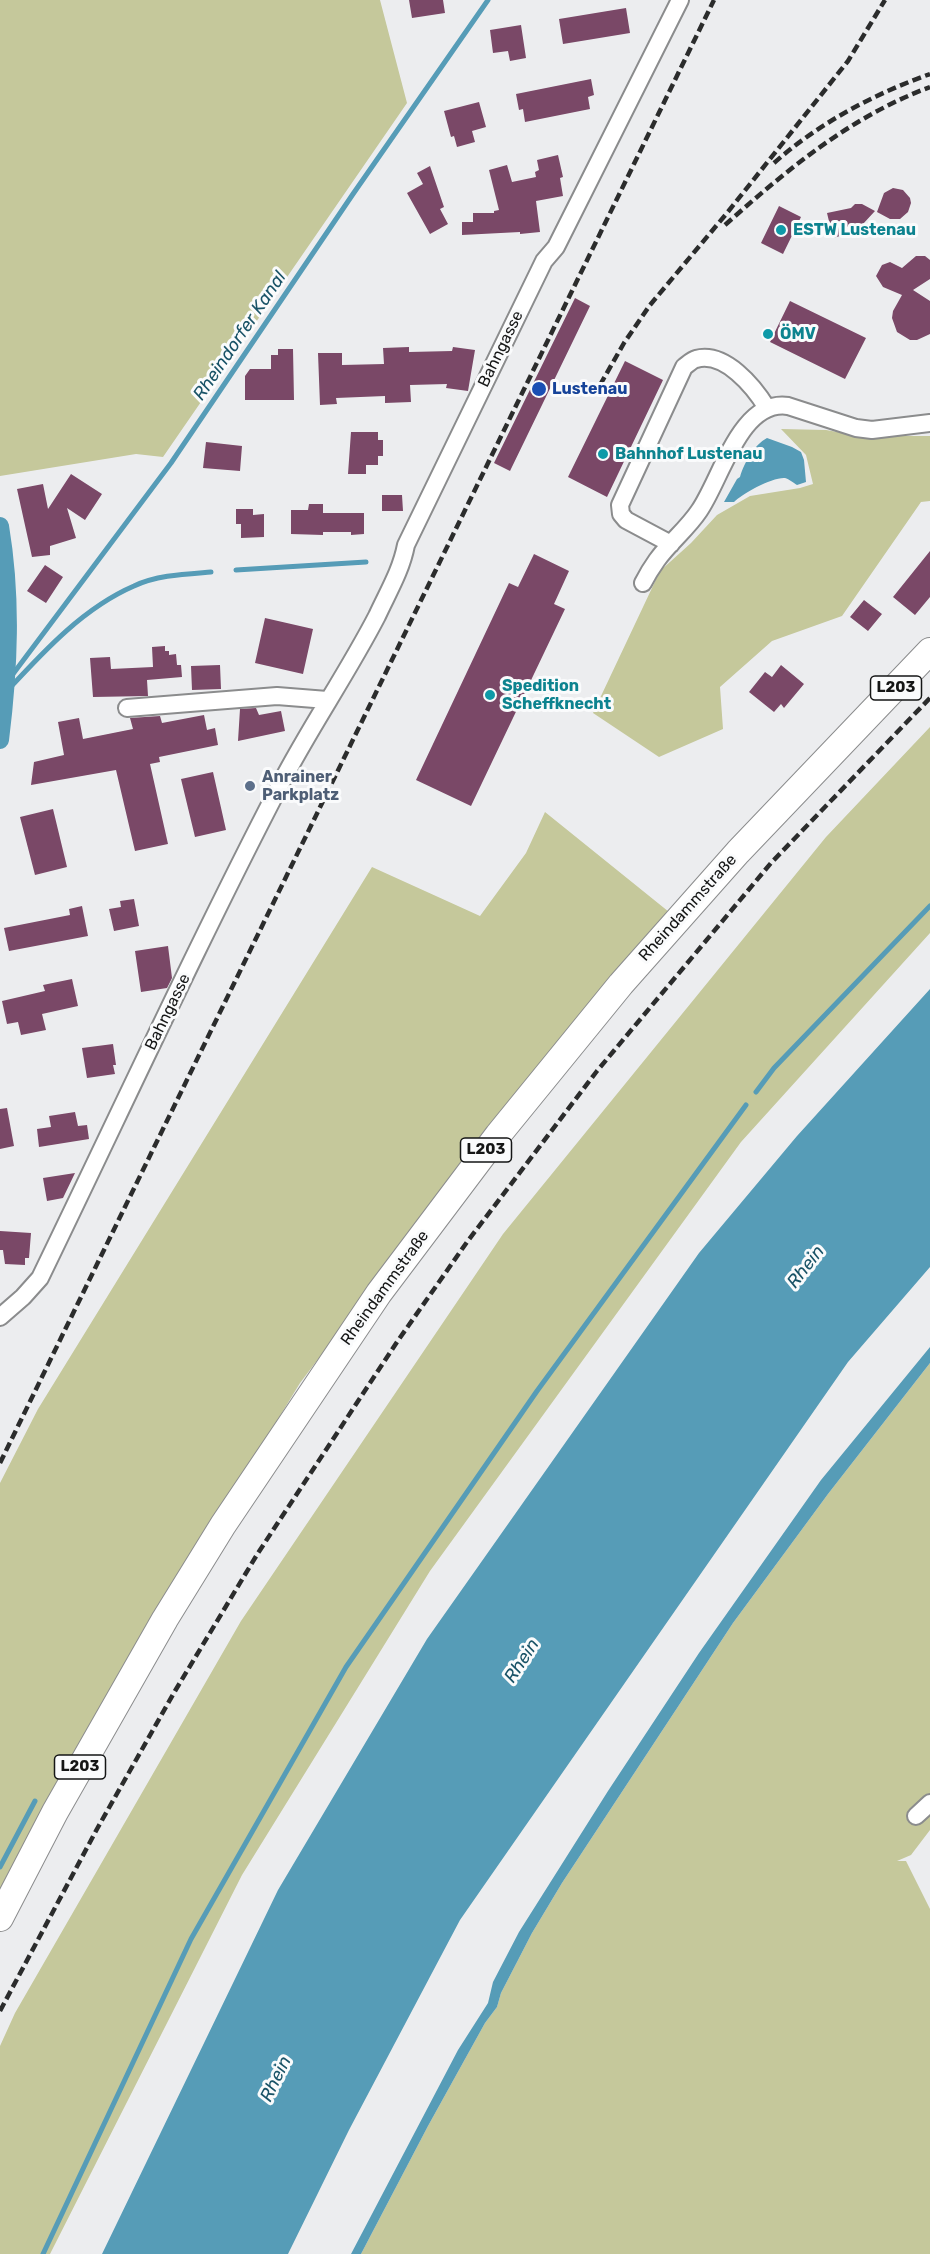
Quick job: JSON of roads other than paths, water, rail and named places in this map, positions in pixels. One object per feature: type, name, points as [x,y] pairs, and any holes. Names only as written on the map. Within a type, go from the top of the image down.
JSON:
[{"type":"main road","name":"Rheindammstraße","points":[[0,1918],[55,1812],[136,1666],[176,1600],[223,1525],[379,1293],[498,1135],[621,984],[738,852],[930,651]]},
{"type":"street","name":"Bahngasse","points":[[0,1317],[40,1278],[270,806],[327,700],[347,672],[387,596],[402,566],[406,545],[544,261],[556,248],[680,0]]},
{"type":"street","points":[[671,544],[626,520],[621,514],[620,505],[684,367],[696,359],[711,358],[733,369],[756,391],[766,408]]},
{"type":"street","points":[[643,583],[657,560],[705,503],[737,440],[750,421],[766,408],[780,404],[856,429],[872,430],[930,423]]},
{"type":"street","points":[[126,708],[277,696],[327,700]]},
{"type":"street","points":[[916,1816],[930,1803]]},
{"type":"water","points":[[767,438],[801,452],[806,482],[797,485],[785,478],[779,478],[758,487],[734,502],[724,502],[740,477],[750,455]]},
{"type":"water","name":"Rhein","points":[[930,989],[930,1267],[848,1362],[460,1920],[349,2130],[288,2254],[102,2254],[278,1890],[427,1639],[699,1253],[797,1136]]},
{"type":"water","points":[[930,1347],[930,1363],[828,1494],[733,1623],[562,1883],[532,1933],[501,1993],[497,2007],[485,2023],[428,2126],[361,2254],[351,2254],[458,2050],[488,2003],[493,1982],[519,1932],[608,1791],[699,1653],[821,1480]]},
{"type":"waterway","name":"Rheindorfer Kanal","points":[[7,682],[171,463],[488,0]]},
{"type":"waterway","points":[[0,526],[8,606],[0,740]]},
{"type":"waterway","points":[[236,570],[366,562]]},
{"type":"waterway","points":[[6,692],[65,632],[115,595],[152,579],[211,572]]},
{"type":"waterway","points":[[756,1092],[774,1068],[930,906]]},
{"type":"waterway","points":[[43,2254],[191,1939],[346,1667],[537,1391],[746,1105]]},
{"type":"waterway","points":[[0,1867],[35,1801]]},
{"type":"railway","points":[[0,1463],[714,0]]},
{"type":"railway","points":[[600,385],[624,343],[650,305],[727,213],[848,61],[885,0]]},
{"type":"railway","points":[[774,163],[809,135],[848,111],[868,100],[930,74]]},
{"type":"railway","points":[[725,225],[821,146],[873,113],[930,87]]},
{"type":"railway","points":[[0,2011],[97,1829],[175,1691],[258,1553],[397,1342],[467,1242],[597,1071],[771,863],[930,698]]},
{"type":"place","name":"ESTW Lustenau","points":[[781,230]]},
{"type":"place","name":"ÖMV","points":[[768,334]]},
{"type":"place","name":"Lustenau","points":[[539,389]]},
{"type":"place","name":"Bahnhof Lustenau","points":[[603,454]]},
{"type":"place","name":"Spedition Scheffknecht","points":[[490,695]]},
{"type":"place","name":"Anrainer Parkplatz","points":[[250,786]]}]
